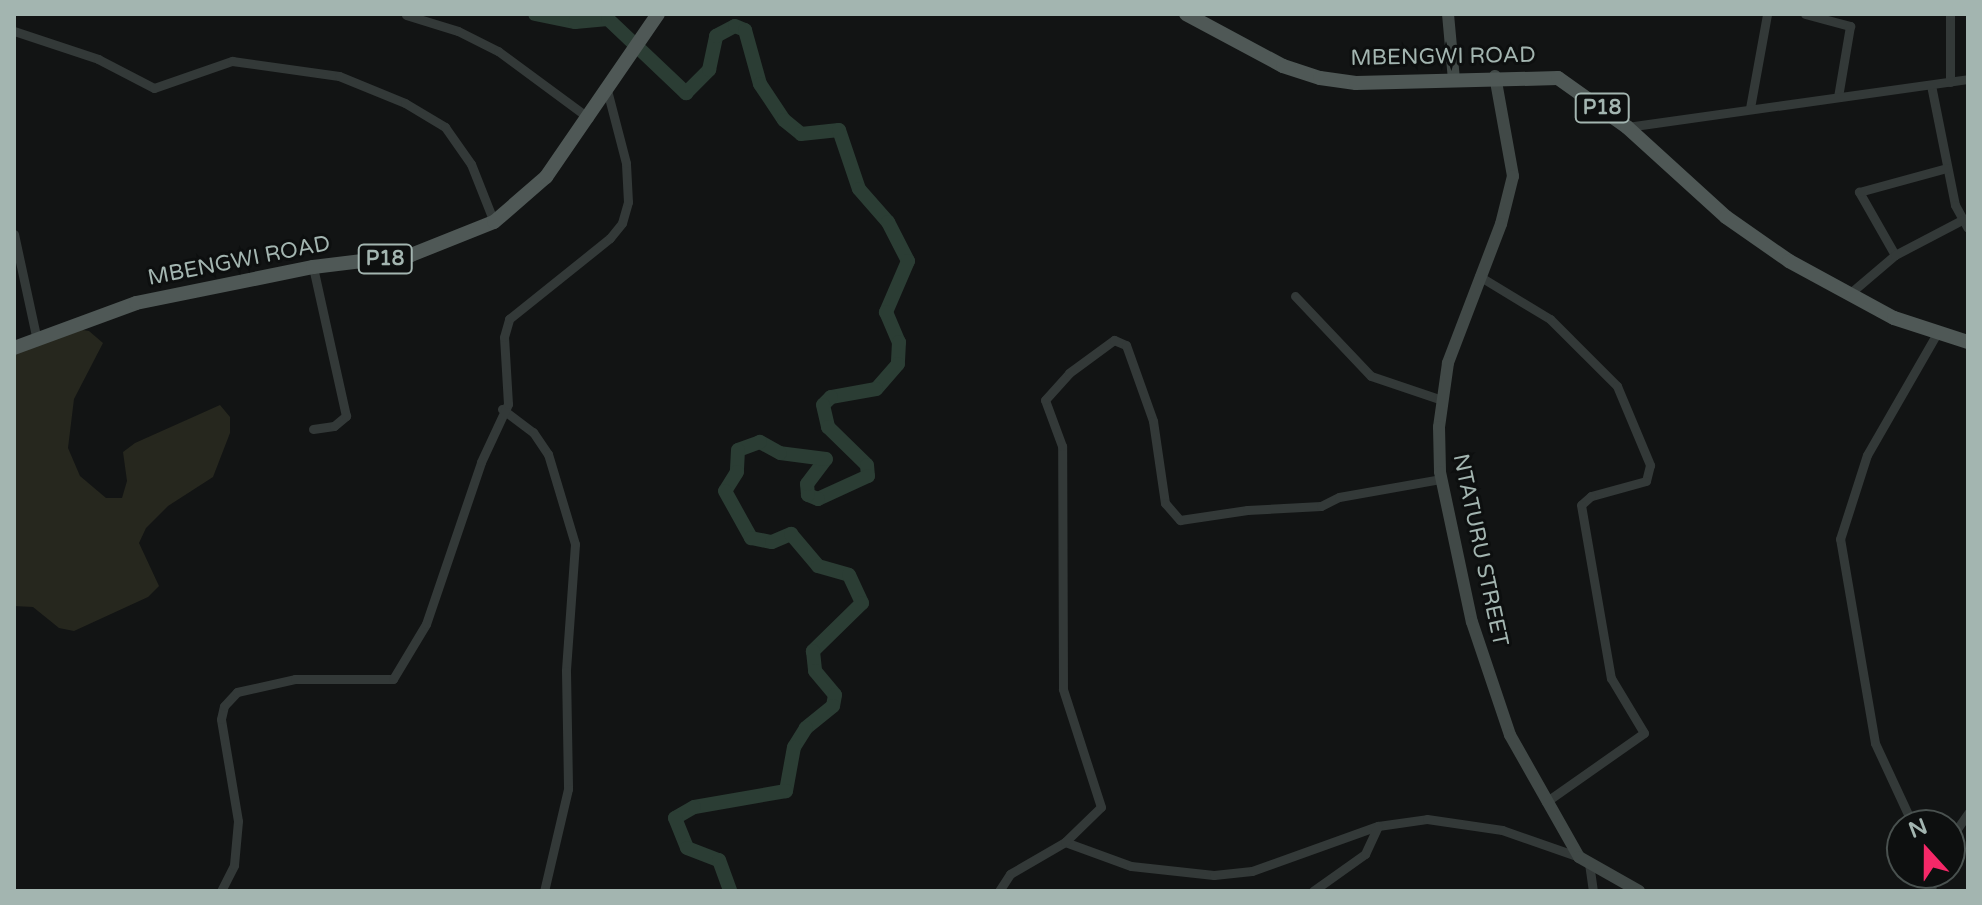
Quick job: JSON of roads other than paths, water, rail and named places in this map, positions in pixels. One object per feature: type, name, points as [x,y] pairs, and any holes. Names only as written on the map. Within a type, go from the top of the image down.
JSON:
[{"type":"main road","name":"MBENGWI ROAD","points":[[14,348],[136,303],[313,267],[411,255],[494,222],[546,177],[590,118],[658,14]]},
{"type":"main road","name":"MBENGWI ROAD","points":[[1186,14],[1283,66],[1320,78],[1356,83],[1495,76],[1558,78],[1627,127],[1726,217],[1848,295],[1936,335],[1968,342]]},
{"type":"street","points":[[1448,14],[1454,80]]},
{"type":"street","points":[[1750,108],[1767,14]]},
{"type":"street","points":[[1805,14],[1850,26],[1838,97]]},
{"type":"street","points":[[1950,14],[1950,82]]},
{"type":"street","points":[[406,15],[458,31],[498,51],[590,118]]},
{"type":"street","points":[[14,31],[98,59],[154,88],[232,61],[339,76],[405,103],[445,127],[471,164],[494,222]]},
{"type":"street","name":"NTATURU STREET","points":[[1495,76],[1513,176],[1501,224],[1460,323],[1442,400],[1441,479],[1488,678],[1510,735],[1546,802],[1584,860],[1639,891]]},
{"type":"street","points":[[1627,127],[1968,79]]},
{"type":"street","points":[[1848,295],[1895,255],[1965,224],[1947,168],[1931,85]]},
{"type":"street","points":[[221,891],[238,848],[234,786],[221,719],[224,706],[237,692],[295,679],[393,679],[426,624],[502,409],[510,397],[504,337],[509,319],[610,238],[622,223],[628,202],[626,163],[607,90]]},
{"type":"street","points":[[1895,255],[1859,192],[1947,168]]},
{"type":"street","points":[[14,234],[37,340]]},
{"type":"street","points":[[313,267],[346,416],[340,424],[313,429]]},
{"type":"street","points":[[1479,276],[1550,319],[1617,386],[1650,465],[1646,481],[1591,496],[1581,505],[1611,678],[1644,733],[1546,802]]},
{"type":"street","points":[[1295,296],[1371,376],[1442,400]]},
{"type":"street","points":[[1906,809],[1875,743],[1840,539],[1867,455],[1936,335]]},
{"type":"street","points":[[999,891],[1010,874],[1065,842],[1101,807],[1063,689],[1062,446],[1045,400],[1069,373],[1114,340],[1126,345],[1153,421],[1165,503],[1180,520],[1321,506],[1339,497],[1441,479]]},
{"type":"street","points":[[502,409],[533,432],[548,454],[575,544],[566,671],[568,789],[544,891]]},
{"type":"street","points":[[1065,842],[1131,866],[1214,875],[1252,871],[1378,826],[1427,819],[1472,823],[1584,860],[1593,891]]},
{"type":"street","points":[[1313,891],[1365,854],[1378,826]]},
{"type":"waterway","points":[[535,14],[575,22],[608,19],[686,93],[709,70],[716,36],[735,26],[745,30],[760,84],[784,120],[801,134],[839,130],[859,189],[888,222],[908,261],[886,312],[899,342],[898,364],[876,389],[831,397],[823,405],[828,427],[867,465],[868,476],[818,499],[808,495],[807,484],[826,459],[780,453],[760,442],[738,450],[737,472],[725,491],[751,538],[772,542],[791,534],[818,566],[849,575],[862,603],[813,651],[815,671],[835,695],[833,706],[806,728],[794,747],[786,791],[694,807],[675,818],[687,848],[719,860],[730,891]]}]
